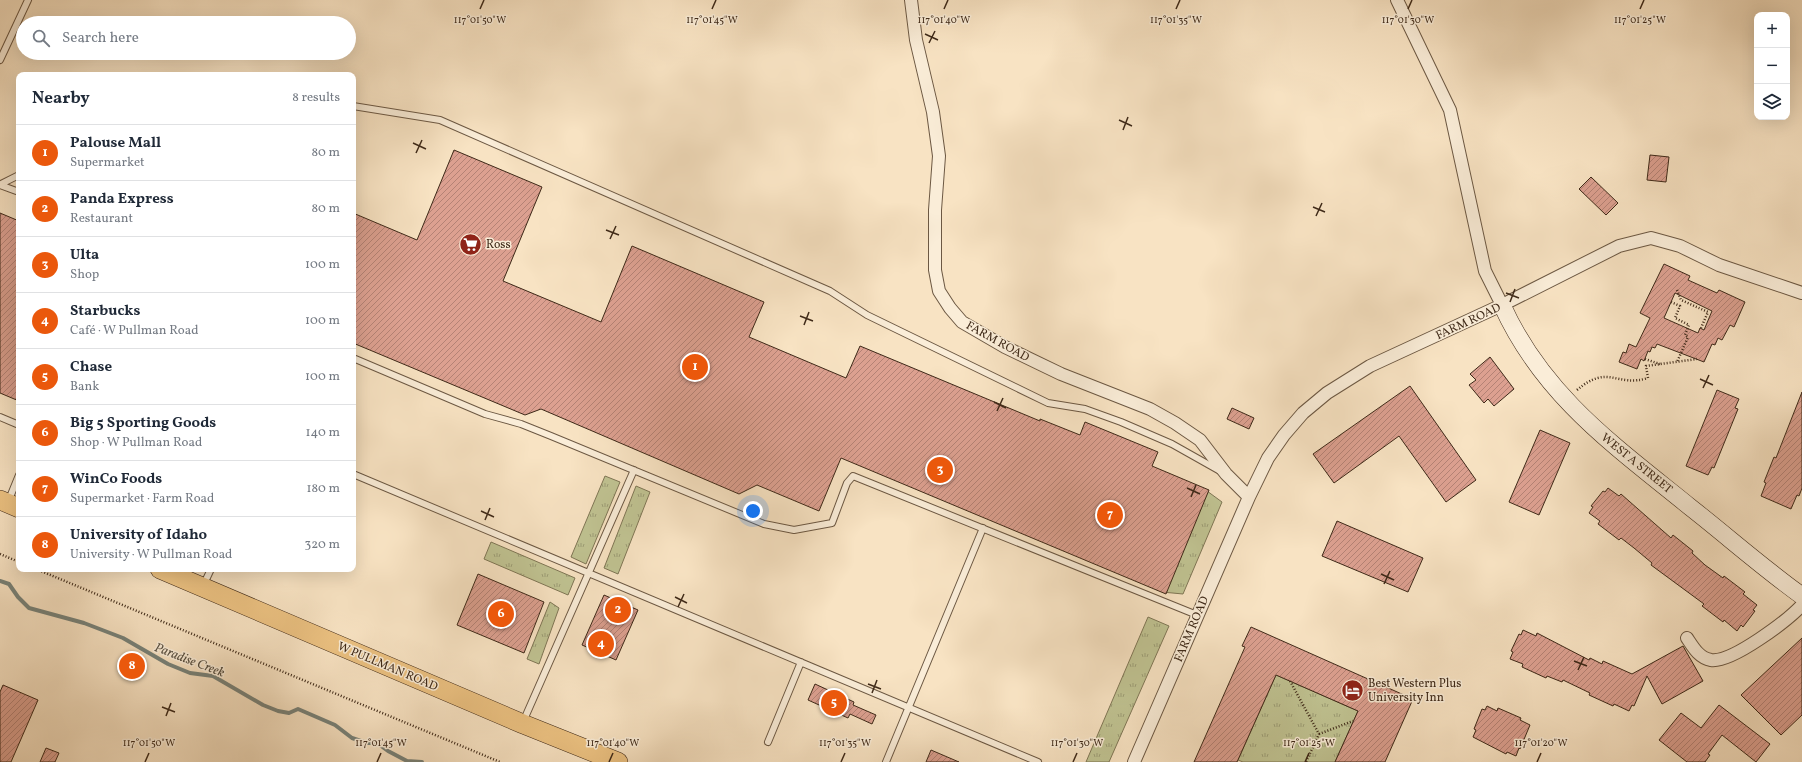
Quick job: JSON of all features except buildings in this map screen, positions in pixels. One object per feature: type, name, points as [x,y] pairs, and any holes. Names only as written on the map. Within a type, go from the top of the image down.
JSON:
[{"type":"main road","name":"W PULLMAN ROAD","points":[[167,572],[523,724],[618,762]]},
{"type":"street","name":"FARM ROAD","points":[[911,0],[916,40],[932,112],[939,156],[935,210],[935,270],[940,291],[950,308],[962,322],[1005,347],[1060,374],[1150,409],[1175,423],[1200,440],[1226,474],[1249,497]]},
{"type":"street","points":[[1397,0],[1450,110],[1485,271],[1502,305]]},
{"type":"street","name":"FARM ROAD","points":[[1134,762],[1249,497],[1268,458],[1284,435],[1303,413],[1327,393],[1370,366],[1502,305],[1619,246],[1651,238],[1680,246],[1718,265],[1802,293]]},
{"type":"street","name":"WEST A STREET","points":[[1502,305],[1514,332],[1541,372],[1571,406],[1612,444],[1802,596]]},
{"type":"street","points":[[1687,638],[1697,653],[1706,658],[1721,659],[1774,629],[1802,605]]},
{"type":"lane","points":[[21,16],[28,0]]},
{"type":"lane","points":[[0,60],[16,26]]},
{"type":"lane","points":[[356,106],[440,120],[830,291],[867,315],[1048,403],[1085,409],[1121,422],[1172,444],[1226,474]]},
{"type":"lane","points":[[0,185],[16,177]]},
{"type":"lane","points":[[0,185],[16,191]]},
{"type":"lane","points":[[356,359],[485,414],[521,424],[764,524],[794,530],[832,524],[847,484],[853,476],[1197,615]]},
{"type":"lane","points":[[0,417],[16,424]]},
{"type":"lane","points":[[523,724],[590,574],[634,470]]},
{"type":"lane","points":[[356,475],[1038,762]]},
{"type":"lane","points":[[9,504],[16,484]]},
{"type":"lane","points":[[886,762],[983,528]]},
{"type":"lane","points":[[203,587],[210,572]]},
{"type":"lane","points":[[768,742],[801,662]]},
{"type":"path","points":[[1677,290],[1680,300],[1708,312],[1701,328]]},
{"type":"path","points":[[1677,362],[1688,337],[1684,335],[1689,324],[1675,318],[1682,301]]},
{"type":"path","points":[[1671,302],[1680,306]]},
{"type":"path","points":[[1645,359],[1660,364]]},
{"type":"path","points":[[1574,392],[1589,381],[1601,376],[1615,377],[1632,382],[1648,378],[1646,366],[1697,359]]},
{"type":"path","points":[[0,554],[16,561]]},
{"type":"path","points":[[43,572],[500,762]]},
{"type":"path","points":[[1290,681],[1319,734]]},
{"type":"path","points":[[1306,762],[1319,734],[1353,721]]},
{"type":"green space","points":[[605,476],[620,482],[586,564],[571,557]]},
{"type":"green space","points":[[636,486],[650,492],[618,574],[604,568]]},
{"type":"green space","points":[[1207,491],[1222,502],[1183,594],[1162,592]]},
{"type":"green space","points":[[491,542],[575,578],[568,595],[484,559]]},
{"type":"green space","points":[[550,602],[559,608],[539,664],[527,659]]},
{"type":"green space","points":[[1148,617],[1169,626],[1109,762],[1086,762]]},
{"type":"green space","points":[[1276,675],[1358,711],[1335,762],[1243,762],[1238,760]]},
{"type":"waterway","name":"Paradise Creek","points":[[0,581],[9,584],[18,597],[29,608],[84,623],[123,638],[168,664],[190,673],[213,676],[263,705],[278,711],[289,713],[298,709],[335,725],[352,738],[367,743],[377,743],[388,751],[407,761],[422,762]]},
{"type":"place","name":"Ross","points":[[470,244]]},
{"type":"place","name":"Palouse Mall","points":[[695,367]]},
{"type":"place","name":"Ulta","points":[[940,470]]},
{"type":"place","name":"WinCo Foods","points":[[1110,515]]},
{"type":"place","name":"Panda Express","points":[[618,610]]},
{"type":"place","name":"Big 5 Sporting Goods","points":[[501,614]]},
{"type":"place","name":"Starbucks","points":[[601,644]]},
{"type":"place","name":"University of Idaho","points":[[132,666]]},
{"type":"place","name":"Best Western Plus University Inn","points":[[1352,690]]},
{"type":"place","name":"Chase","points":[[834,703]]}]
